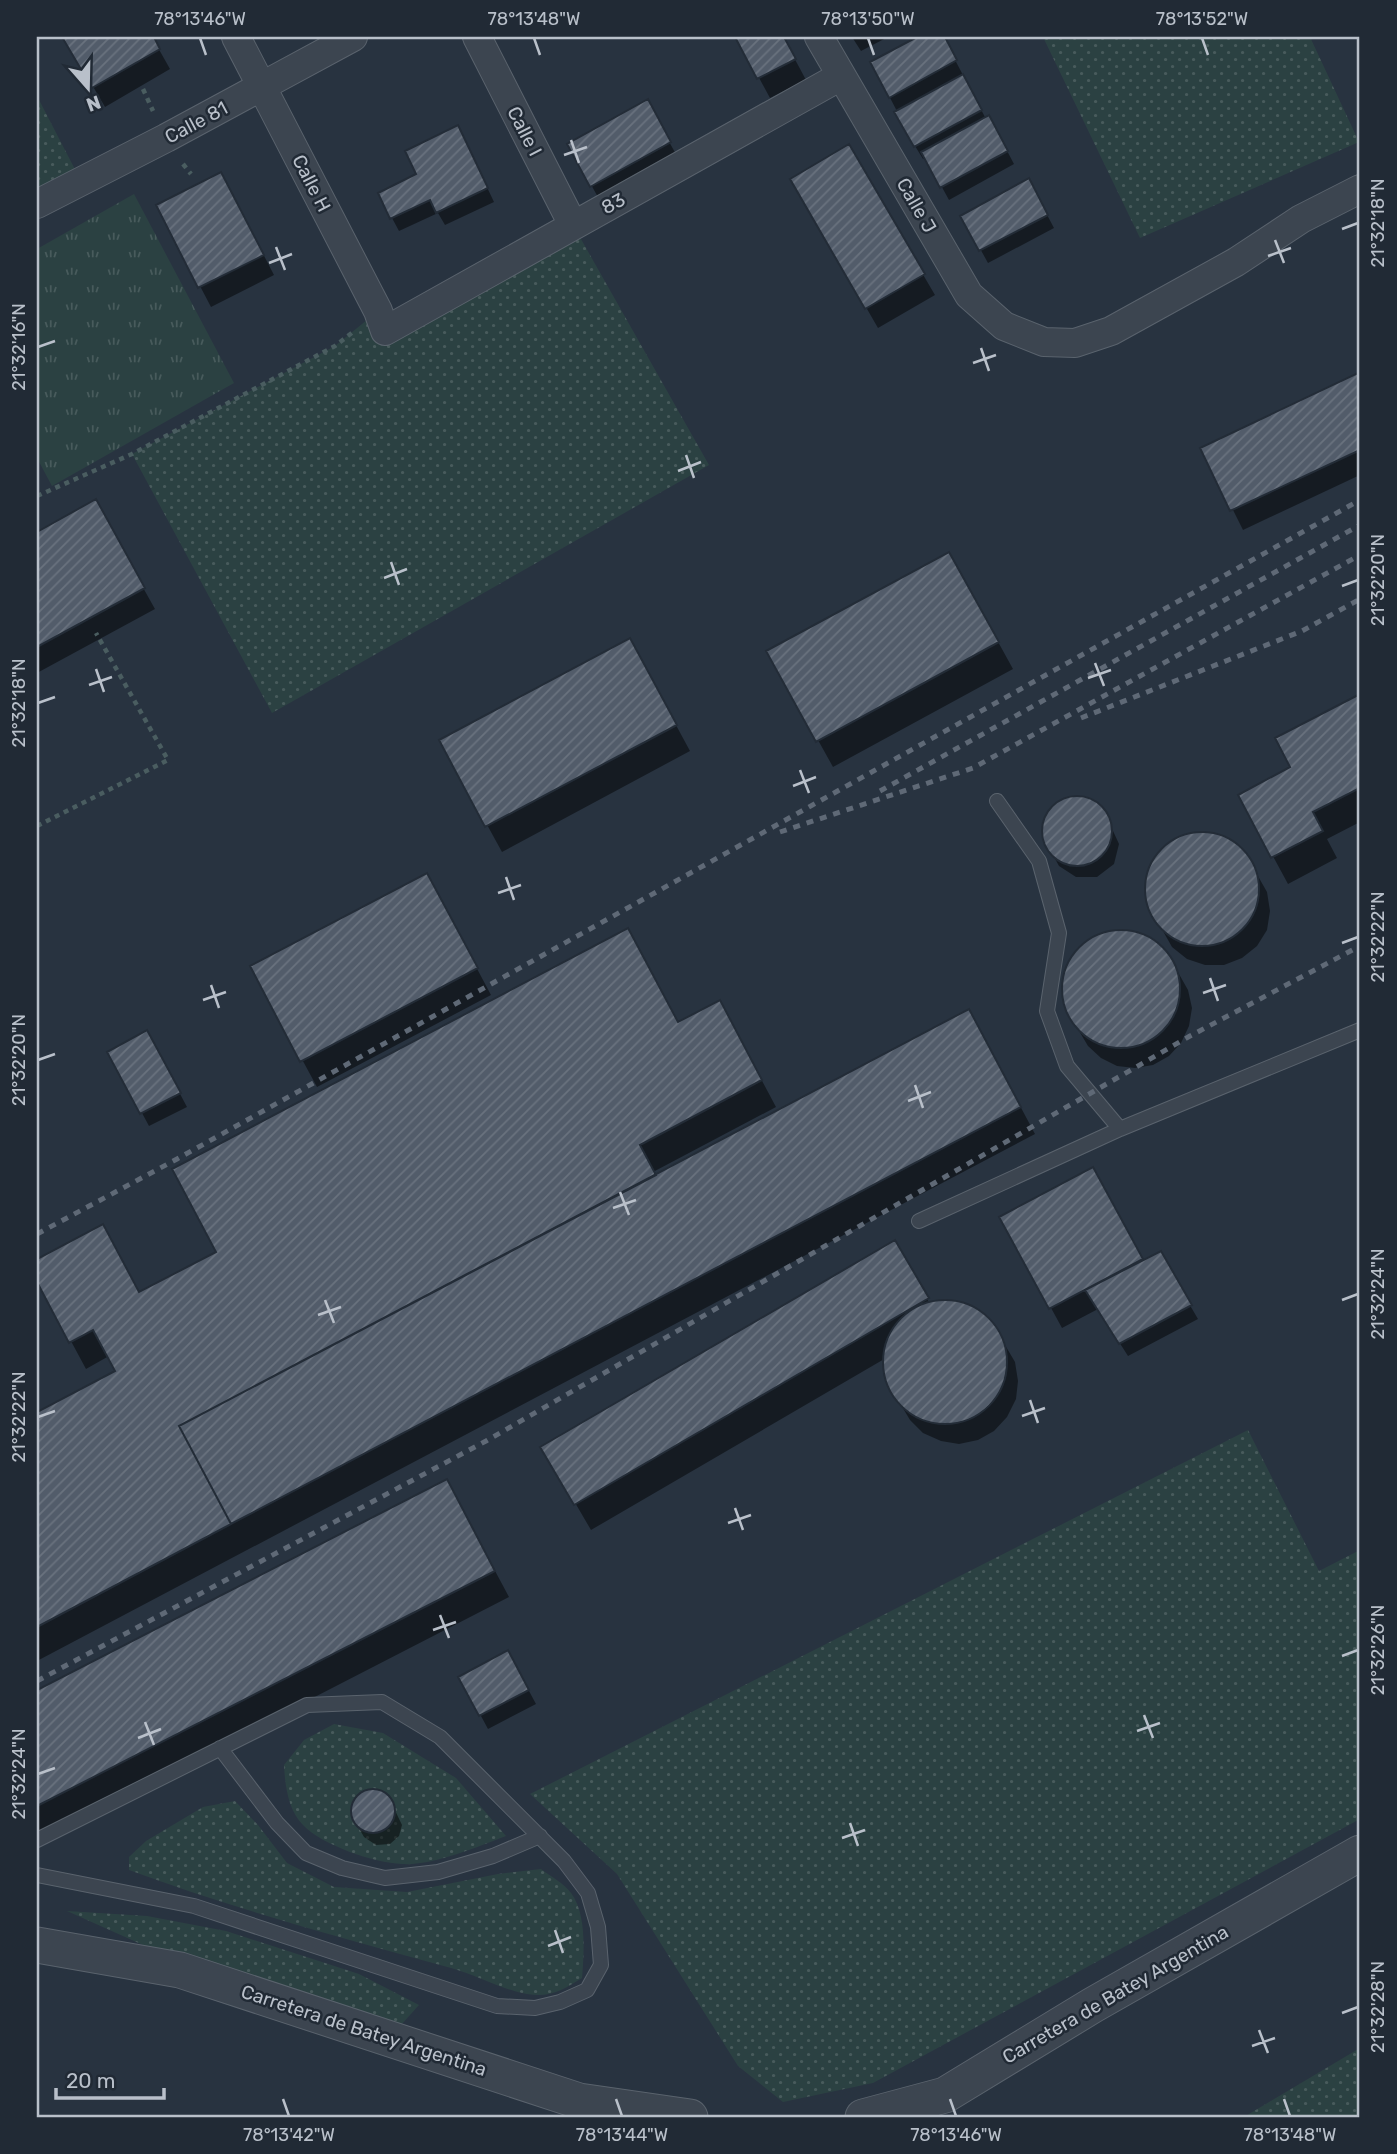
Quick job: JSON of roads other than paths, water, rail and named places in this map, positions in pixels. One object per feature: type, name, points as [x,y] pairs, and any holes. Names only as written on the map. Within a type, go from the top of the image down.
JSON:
[{"type":"street","name":"Calle H","points":[[236,37],[381,321]]},
{"type":"street","name":"Calle 81","points":[[37,204],[353,37]]},
{"type":"street","name":"Calle I","points":[[477,37],[573,225]]},
{"type":"street","name":"Calle J","points":[[819,37],[970,295],[1004,326],[1044,342],[1075,343],[1111,331],[1236,262],[1301,219],[1360,189]]},
{"type":"street","name":"83","points":[[381,321],[573,225],[841,76]]},
{"type":"street","name":"Carretera de Batey Argentina","points":[[863,2117],[945,2095],[1093,2006],[1360,1853]]},
{"type":"street","name":"Carretera de Batey Argentina","points":[[37,1945],[180,1970],[579,2101],[690,2117]]},
{"type":"lane","points":[[997,802],[1039,861],[1059,933],[1047,1011],[1067,1066],[1120,1129]]},
{"type":"lane","points":[[919,1221],[1120,1129],[1360,1030]]},
{"type":"lane","points":[[37,1840],[307,1705],[382,1702],[439,1737],[564,1861],[588,1893],[598,1927],[601,1965],[587,1990],[560,2002],[535,2008],[496,2006],[194,1906],[37,1875]]},
{"type":"lane","points":[[220,1748],[277,1823],[306,1853],[342,1868],[385,1878],[438,1872],[493,1856],[540,1836]]},
{"type":"railway","points":[[37,1234],[177,1159],[1360,500]]},
{"type":"railway","points":[[880,791],[1360,525]]},
{"type":"railway","points":[[780,832],[973,768],[1360,555]]},
{"type":"railway","points":[[1081,718],[1302,631],[1360,599]]},
{"type":"railway","points":[[37,1681],[486,1441],[1190,1036],[1360,946]]}]
